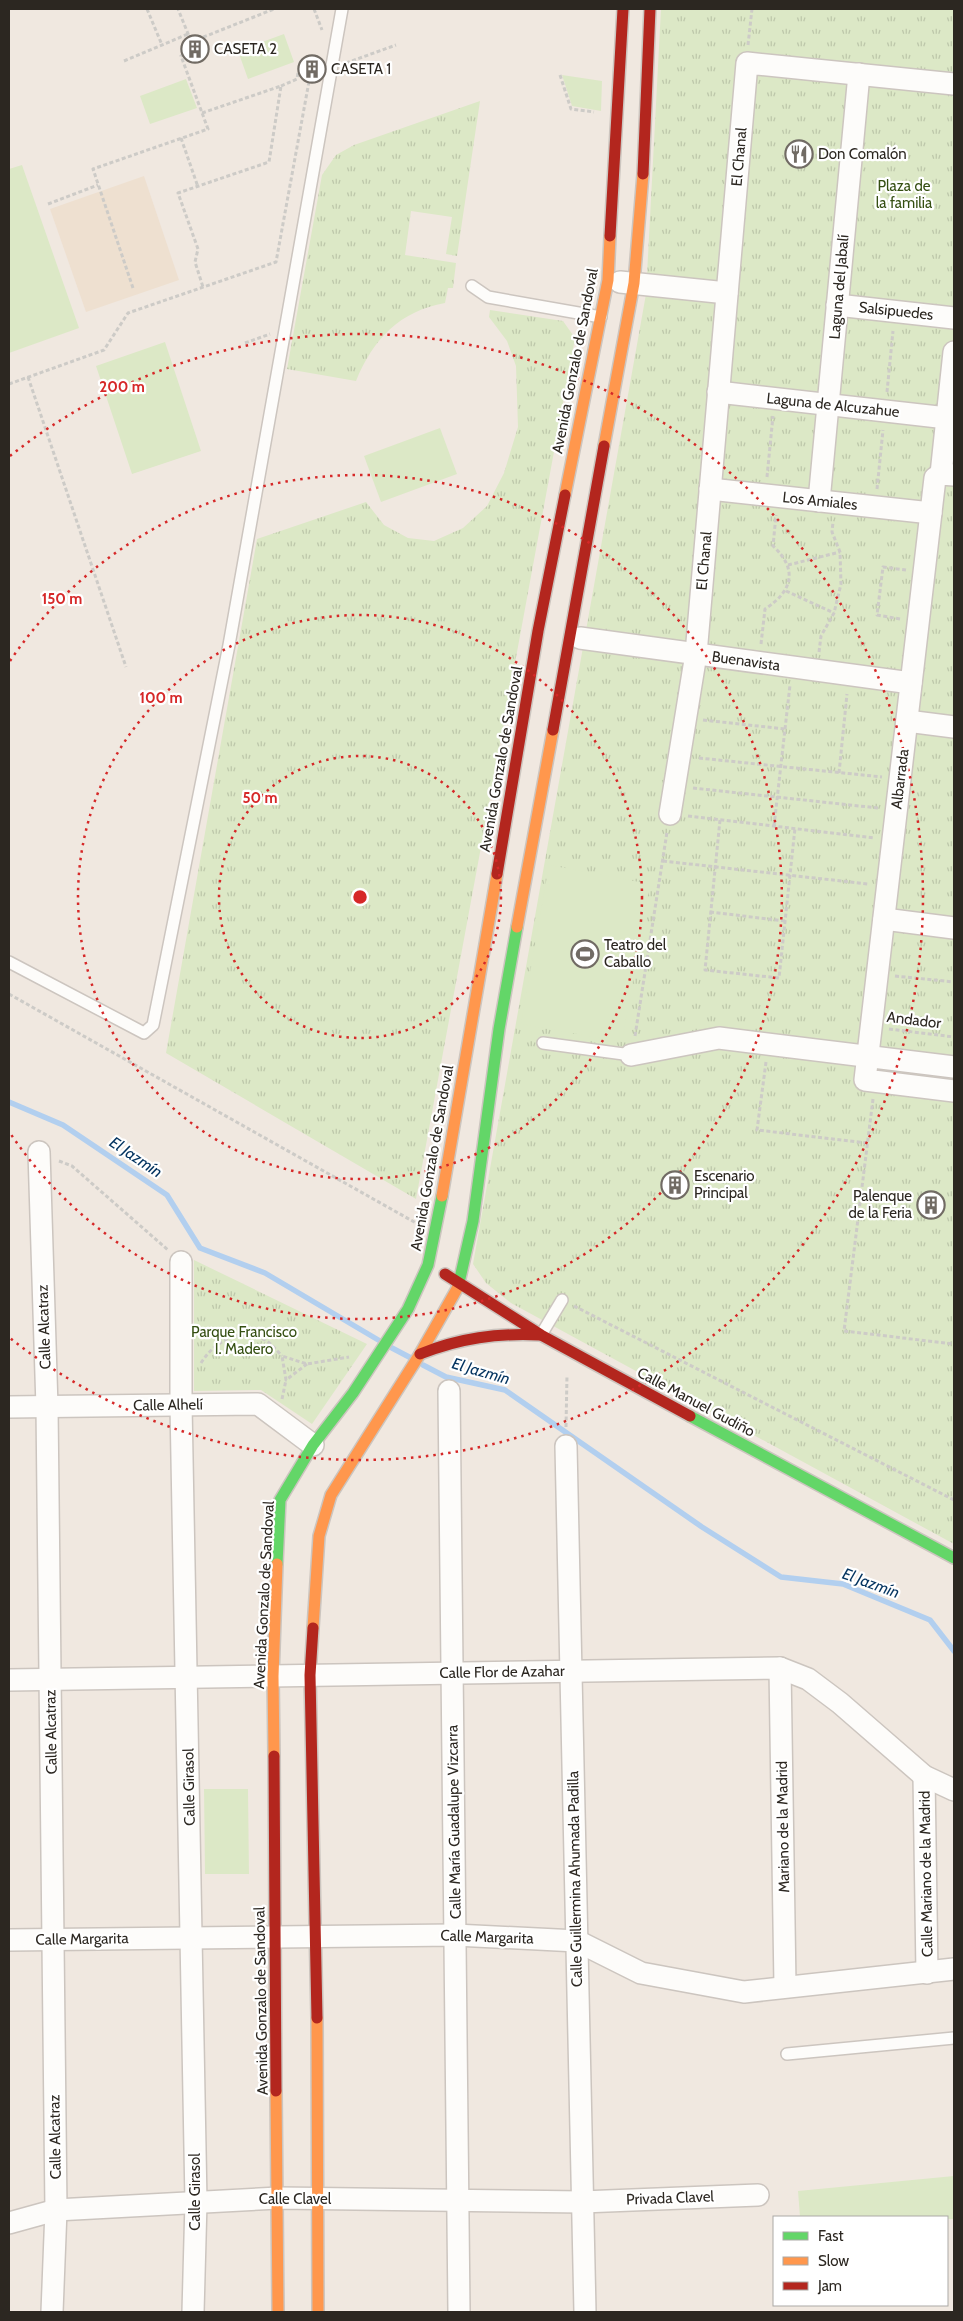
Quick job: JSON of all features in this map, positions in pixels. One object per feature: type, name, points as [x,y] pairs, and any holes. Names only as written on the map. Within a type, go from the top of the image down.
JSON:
[{"type":"main road","name":"Avenida Gonzalo de Sandoval","points":[[278,2312],[273,1676],[280,1500],[313,1445],[353,1393],[408,1309],[428,1265],[436,1234],[538,631],[608,280],[623,9]]},
{"type":"main road","points":[[318,2312],[316,2199],[317,1936],[310,1675],[319,1536],[331,1495],[420,1355],[461,1283],[473,1221],[499,1029],[634,283],[650,9]]},
{"type":"main road","name":"Calle Manuel Gudiño","points":[[428,1265],[461,1283],[567,1350],[954,1558]]},
{"type":"main road","points":[[420,1355],[468,1337],[506,1333],[541,1335]]},
{"type":"street","points":[[747,63],[954,84]]},
{"type":"street","name":"El Chanal","points":[[670,814],[696,654],[747,63]]},
{"type":"street","name":"Laguna del Jabalí","points":[[818,500],[859,74]]},
{"type":"street","points":[[608,280],[727,293]]},
{"type":"street","name":"Salsipuedes","points":[[837,305],[954,318]]},
{"type":"street","name":"Albarrada","points":[[870,1081],[868,1057],[871,1026],[931,513],[943,476],[954,352]]},
{"type":"street","name":"Laguna de Alcuzahue","points":[[718,392],[947,418]]},
{"type":"street","name":"Los Amiales","points":[[710,489],[931,513]]},
{"type":"street","name":"Buenavista","points":[[580,638],[911,683]]},
{"type":"street","points":[[907,721],[954,727]]},
{"type":"street","points":[[884,919],[954,928]]},
{"type":"street","points":[[632,1055],[719,1038],[954,1068]]},
{"type":"street","points":[[870,1081],[954,1091]]},
{"type":"street","name":"Calle Alcatraz","points":[[39,1152],[47,1407],[53,1940],[56,2210],[52,2312]]},
{"type":"street","name":"Calle Girasol","points":[[182,1262],[181,1405],[196,2202],[193,2312]]},
{"type":"street","name":"Calle María Guadalupe Vizcarra","points":[[449,1391],[459,2312]]},
{"type":"street","name":"Calle Alhelí","points":[[9,1408],[258,1404],[313,1445]]},
{"type":"street","name":"Calle Guillermina Ahumada Padilla","points":[[566,1446],[585,2312]]},
{"type":"street","name":"Calle Flor de Azahar","points":[[9,1680],[780,1668],[808,1679],[840,1703],[924,1776],[954,1790]]},
{"type":"street","name":"Mariano de la Madrid","points":[[780,1668],[785,1986]]},
{"type":"street","name":"Calle Mariano de la Madrid","points":[[924,1776],[928,1973]]},
{"type":"street","name":"Calle Margarita","points":[[9,1940],[455,1935],[577,1941],[640,1974],[744,1992],[785,1986],[954,1970]]},
{"type":"street","name":"Privada Clavel","points":[[582,2202],[758,2194]]},
{"type":"street","name":"Calle Clavel","points":[[9,2223],[56,2210],[278,2198],[582,2202]]},
{"type":"lane","points":[[9,962],[144,1033],[153,1025],[229,645],[342,9]]},
{"type":"lane","points":[[472,286],[488,297],[601,317]]},
{"type":"lane","points":[[543,1042],[632,1055]]},
{"type":"lane","points":[[541,1335],[562,1300]]},
{"type":"lane","points":[[787,2054],[954,2038]]},
{"type":"path","points":[[148,9],[162,45]]},
{"type":"path","points":[[133,288],[93,169],[208,129],[181,56],[194,51],[178,9]]},
{"type":"path","points":[[191,42],[274,9]]},
{"type":"path","points":[[747,63],[752,9]]},
{"type":"path","points":[[124,61],[188,34]]},
{"type":"path","points":[[202,114],[281,86],[297,79],[298,74],[310,76],[396,45]]},
{"type":"path","points":[[560,74],[571,108],[602,114]]},
{"type":"path","points":[[9,384],[104,350],[128,313],[276,262],[310,76]]},
{"type":"path","points":[[203,287],[195,262],[198,249],[178,194],[269,162],[281,86]]},
{"type":"path","points":[[181,138],[198,187]]},
{"type":"path","points":[[48,204],[98,185]]},
{"type":"path","points":[[28,377],[126,667]]},
{"type":"path","points":[[759,662],[765,609],[778,601],[786,591],[790,578],[788,565],[773,546],[772,496],[775,399]]},
{"type":"path","points":[[821,636],[834,613],[840,584],[840,552],[832,532]]},
{"type":"path","points":[[788,565],[840,552]]},
{"type":"path","points":[[918,621],[877,615],[883,567],[924,572]]},
{"type":"path","points":[[786,591],[834,613]]},
{"type":"path","points":[[774,826],[792,667]]},
{"type":"path","points":[[839,773],[849,675]]},
{"type":"path","points":[[685,718],[785,729]]},
{"type":"path","points":[[679,756],[900,779]]},
{"type":"path","points":[[674,786],[896,810]]},
{"type":"path","points":[[632,1055],[670,814],[893,840]]},
{"type":"path","points":[[720,820],[704,970],[779,978],[795,828]]},
{"type":"path","points":[[663,860],[888,886]]},
{"type":"path","points":[[710,912],[785,921]]},
{"type":"path","points":[[877,974],[954,982]]},
{"type":"path","points":[[9,994],[436,1234]]},
{"type":"path","name":"Andador","points":[[871,1026],[954,1037]]},
{"type":"path","points":[[768,1044],[757,1130],[867,1143]]},
{"type":"path","points":[[870,1081],[867,1143],[844,1331],[954,1344]]},
{"type":"path","points":[[39,1152],[72,1166],[182,1262]]},
{"type":"path","points":[[562,1300],[954,1500]]},
{"type":"path","points":[[198,1367],[208,1353],[225,1338],[245,1336],[266,1340],[282,1356],[307,1364],[352,1357]]},
{"type":"path","points":[[566,1417],[567,1350]]},
{"type":"path","points":[[282,1356],[286,1380],[282,1399]]},
{"type":"path","points":[[286,1380],[307,1364]]},
{"type":"shaded area","points":[[144,176],[179,280],[86,312],[50,209]]},
{"type":"green space","name":"Plaza de la familia","points":[[661,9],[954,9],[954,1544],[511,1303],[486,1283],[473,1264],[646,294]]},
{"type":"green space","points":[[284,34],[294,62],[248,79],[238,51]]},
{"type":"green space","points":[[562,75],[602,81],[601,111],[572,106]]},
{"type":"green space","points":[[186,79],[197,108],[150,124],[140,96]]},
{"type":"green space","points":[[480,101],[457,256],[446,254],[452,217],[411,211],[405,255],[456,263],[453,288],[448,288],[445,303],[414,313],[390,329],[371,352],[356,381],[287,369],[322,175],[336,155],[354,145]]},
{"type":"green space","points":[[22,165],[79,328],[9,353],[9,169]]},
{"type":"green space","points":[[490,310],[563,321],[575,338],[416,1199],[166,1053],[257,539],[366,502],[384,525],[408,538],[434,541],[463,528],[487,506],[504,473],[518,427],[516,366],[507,341],[489,317]]},
{"type":"green space","points":[[165,342],[201,451],[132,474],[96,366]]},
{"type":"green space","points":[[440,428],[457,474],[381,502],[364,456]]},
{"type":"green space","name":"Teatro del Caballo","points":[[549,865],[650,884],[622,1042],[521,1024]]},
{"type":"green space","name":"Parque Francisco I. Madero","points":[[194,1260],[367,1344],[312,1424],[261,1390],[194,1391]]},
{"type":"green space","points":[[204,1789],[248,1789],[249,1874],[205,1874]]},
{"type":"green space","points":[[954,2176],[954,2219],[948,2219],[948,2216],[800,2216],[798,2191]]},
{"type":"waterway","name":"El Jazmín","points":[[9,1102],[63,1125],[167,1195],[200,1248],[265,1273],[380,1341]]},
{"type":"waterway","name":"El Jazmín","points":[[392,1348],[411,1358]]},
{"type":"waterway","name":"El Jazmín","points":[[423,1365],[446,1377],[505,1390],[702,1527],[781,1577],[843,1584],[930,1620],[954,1651]]},
{"type":"traffic: fast","points":[[458,1287],[473,1221],[499,1029],[517,927]]},
{"type":"traffic: fast","points":[[277,1564],[280,1500],[313,1445],[353,1393],[408,1309],[428,1265],[442,1196]]},
{"type":"traffic: fast","points":[[690,1416],[954,1558]]},
{"type":"traffic: slow","points":[[604,446],[634,283],[643,174]]},
{"type":"traffic: slow","points":[[565,495],[608,280],[610,236]]},
{"type":"traffic: slow","points":[[517,927],[553,730]]},
{"type":"traffic: slow","points":[[442,1196],[497,874]]},
{"type":"traffic: slow","points":[[313,1628],[319,1536],[331,1495],[420,1354],[458,1287]]},
{"type":"traffic: slow","points":[[274,1756],[273,1676],[277,1564]]},
{"type":"traffic: slow","points":[[317,2018],[318,2312]]},
{"type":"traffic: slow","points":[[276,2091],[278,2312]]},
{"type":"traffic: jam","points":[[610,236],[623,9]]},
{"type":"traffic: jam","points":[[643,174],[650,9]]},
{"type":"traffic: jam","points":[[553,730],[604,446]]},
{"type":"traffic: jam","points":[[497,874],[538,631],[565,495]]},
{"type":"traffic: jam","points":[[445,1274],[541,1335],[690,1416]]},
{"type":"traffic: jam","points":[[420,1354],[464,1340],[509,1335],[540,1335]]},
{"type":"traffic: jam","points":[[313,1628],[310,1675],[317,2018]]},
{"type":"traffic: jam","points":[[274,1756],[276,2091]]},
{"type":"place","name":"CASETA 2","points":[[195,49]]},
{"type":"place","name":"CASETA 1","points":[[312,69]]},
{"type":"place","name":"Don Comalón","points":[[799,154]]},
{"type":"place","name":"Teatro del Caballo","points":[[585,954]]},
{"type":"place","name":"Escenario Principal","points":[[675,1185]]},
{"type":"place","name":"Palenque de la Feria","points":[[931,1205]]}]
